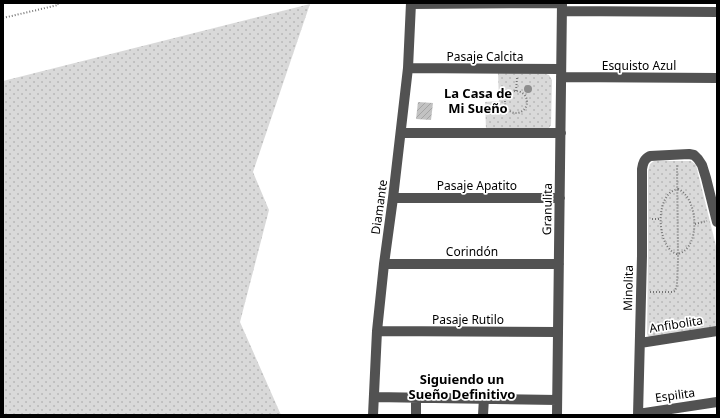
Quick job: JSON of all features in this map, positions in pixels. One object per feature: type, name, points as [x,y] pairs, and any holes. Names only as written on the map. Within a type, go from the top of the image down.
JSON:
[{"type":"street","points":[[411,4],[560,6],[717,12]]},
{"type":"street","name":"Diamante","points":[[373,415],[377,331],[384,264],[394,198],[408,68],[411,4]]},
{"type":"street","name":"Granulita","points":[[557,415],[561,133],[560,6]]},
{"type":"street","name":"Pasaje Calcita","points":[[408,68],[561,73]]},
{"type":"street","name":"Esquisto Azul","points":[[561,73],[717,78]]},
{"type":"street","points":[[401,133],[561,133]]},
{"type":"street","points":[[677,154],[694,155],[700,162],[706,178],[717,222]]},
{"type":"street","name":"Minolita","points":[[638,414],[643,161],[650,156],[677,154]]},
{"type":"street","name":"Pasaje Apatito","points":[[394,198],[560,198]]},
{"type":"street","name":"Corindón","points":[[384,264],[559,264]]},
{"type":"street","name":"Pasaje Rutilo","points":[[377,331],[558,332]]},
{"type":"street","name":"Anfibolita","points":[[640,343],[717,331]]},
{"type":"street","points":[[374,397],[557,400]]},
{"type":"street","points":[[416,398],[416,415]]},
{"type":"street","points":[[483,415],[484,398]]},
{"type":"street","name":"Espilita","points":[[638,414],[717,402]]},
{"type":"path","points":[[3,18],[58,5],[58,3]]},
{"type":"path","points":[[516,90],[523,94],[527,100],[526,106],[520,112],[515,113],[508,110],[504,103],[505,97],[508,93],[516,90]]},
{"type":"path","points":[[641,292],[671,292],[675,291],[677,285],[677,154]]},
{"type":"path","points":[[677,189],[681,190],[689,200],[694,214],[695,224],[692,238],[688,247],[684,252],[678,254],[671,251],[666,244],[662,233],[661,219],[666,198],[677,189]]},
{"type":"shaded area","points":[[310,4],[253,172],[269,210],[240,322],[281,415],[3,415],[3,81]]},
{"type":"shaded area","points":[[498,73],[549,75],[552,80],[551,125],[549,128],[486,130],[485,102],[499,101]]},
{"type":"shaded area","points":[[654,161],[691,161],[696,165],[717,250],[717,328],[651,338],[647,334],[648,171],[650,164]]},
{"type":"building","points":[[418,102],[433,103],[431,120],[416,119]]},
{"type":"district","name":"La Casa de Mi Sueño","points":[[478,100]]},
{"type":"district","name":"Siguiendo un Sueño Definitivo","points":[[462,386]]}]
